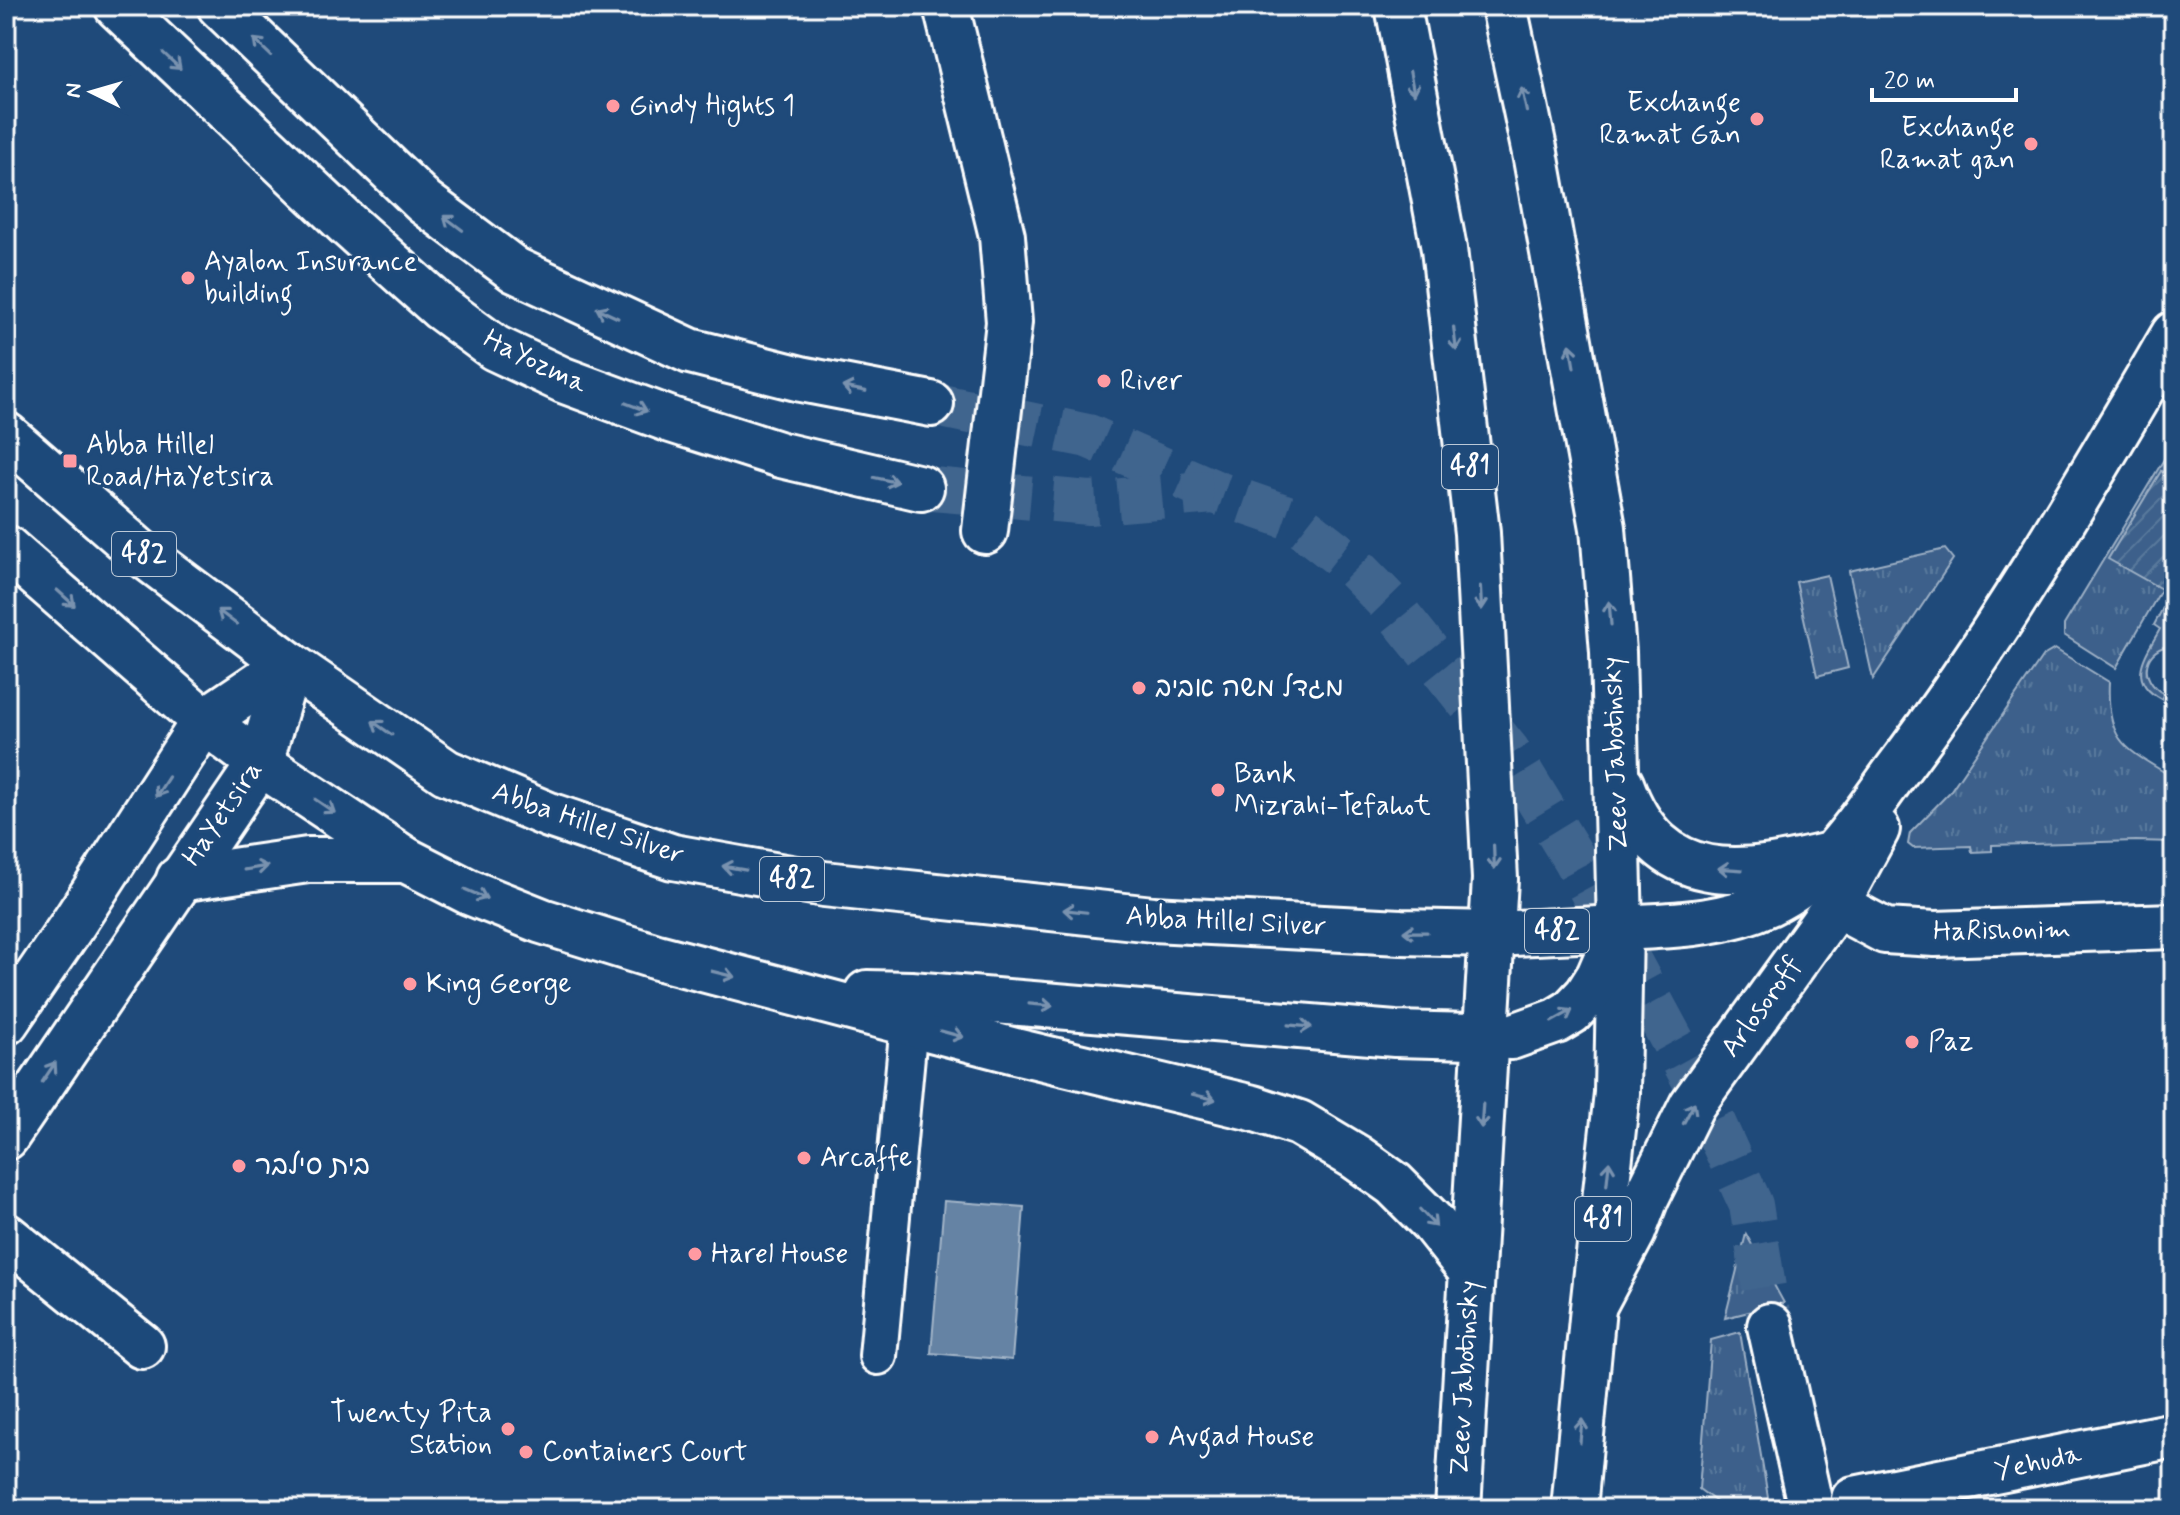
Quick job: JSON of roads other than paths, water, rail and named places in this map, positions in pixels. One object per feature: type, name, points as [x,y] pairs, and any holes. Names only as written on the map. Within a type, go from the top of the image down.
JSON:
[{"type":"main road","name":"HaYozma","points":[[117,6],[347,224],[441,308],[495,348],[563,380],[671,420],[781,455],[921,488]]},
{"type":"main road","points":[[220,6],[424,202],[515,270],[690,351],[801,379],[931,404]]},
{"type":"main road","points":[[946,6],[1002,236],[1009,322],[985,531]]},
{"type":"main road","name":"Zeev Jabotinsky","points":[[1398,6],[1444,249],[1477,533],[1495,864],[1488,1038],[1458,1509]]},
{"type":"main road","name":"Zeev Jabotinsky","points":[[1504,6],[1535,153],[1603,528],[1613,652],[1620,928],[1617,1093],[1574,1509]]},
{"type":"main road","name":"Arlosoroff","points":[[1620,928],[1691,924],[1729,918],[1770,902],[1802,882],[1834,854],[1941,711],[2066,520],[2174,334]]},
{"type":"main road","name":"Arlosoroff","points":[[2066,520],[2174,386]]},
{"type":"main road","name":"Abba Hillel Silver","points":[[6,435],[140,552],[289,664],[446,772],[549,815],[673,857],[824,884],[1138,918],[1493,934],[1620,928]]},
{"type":"main road","points":[[6,548],[204,721],[260,763],[406,860],[469,892],[542,921],[657,957],[1015,1051],[1253,1108],[1299,1123],[1394,1184],[1433,1223],[1471,1271]]},
{"type":"main road","points":[[6,1022],[204,721],[289,664]]},
{"type":"main road","name":"HaYetsira","points":[[6,1137],[260,763],[289,664]]},
{"type":"main road","name":"Arlosoroff","points":[[1593,1308],[1633,1232],[1646,1198],[1692,1105],[1836,905],[1941,711]]},
{"type":"main road","points":[[1618,774],[1631,810],[1645,832],[1659,846],[1679,858],[1712,868],[1748,871],[1772,869],[1834,854]]},
{"type":"main road","points":[[179,879],[308,860],[406,860]]},
{"type":"main road","name":"HaRishonim","points":[[1836,905],[1885,931],[2174,926]]},
{"type":"main road","points":[[795,992],[911,994],[1395,1034],[1511,1037],[1571,1012],[1599,976],[1620,928]]},
{"type":"main road","points":[[6,1236],[142,1346]]},
{"type":"main road","points":[[1770,1326],[1811,1509]]},
{"type":"main road","name":"Yehuda","points":[[1855,1504],[2174,1435]]},
{"type":"street","points":[[878,1356],[909,1023]]},
{"type":"tunnel","points":[[931,404],[1088,436],[1215,492],[1293,519],[1351,564],[1390,604],[1508,751],[1574,859],[1698,1088],[1751,1205],[1770,1326]]},
{"type":"tunnel","points":[[921,488],[1089,503],[1213,492]]},
{"type":"place","name":"Gindy Hights 1","points":[[613,106]]},
{"type":"place","name":"Exchange Ramat Gan","points":[[1757,119]]},
{"type":"place","name":"Exchange Ramat gan","points":[[2031,144]]},
{"type":"place","name":"Ayalon Insurance building","points":[[188,278]]},
{"type":"place","name":"River","points":[[1104,381]]},
{"type":"place","name":"Abba Hillel Road/HaYetsira","points":[[70,461]]},
{"type":"place","name":"מגדל משה אביב","points":[[1139,688]]},
{"type":"place","name":"Bank Mizrahi-Tefahot","points":[[1218,790]]},
{"type":"place","name":"King George","points":[[410,984]]},
{"type":"place","name":"Paz","points":[[1912,1042]]},
{"type":"place","name":"Arcaffe","points":[[804,1158]]},
{"type":"place","name":"בית סילבר","points":[[239,1166]]},
{"type":"place","name":"Harel House","points":[[695,1254]]},
{"type":"place","name":"Twenty Pita Station","points":[[508,1429]]},
{"type":"place","name":"Avgad House","points":[[1152,1437]]},
{"type":"place","name":"Containers Court","points":[[526,1452]]}]
